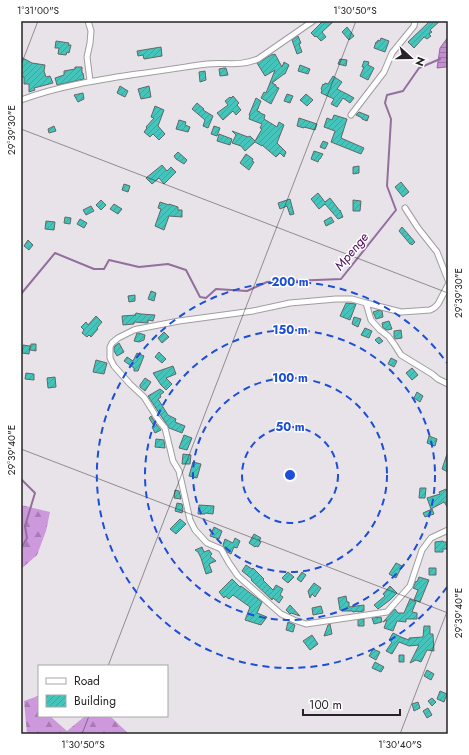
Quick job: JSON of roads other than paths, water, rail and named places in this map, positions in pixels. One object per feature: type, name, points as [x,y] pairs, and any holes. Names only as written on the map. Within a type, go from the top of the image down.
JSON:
[{"type":"street","points":[[88,21],[91,31],[87,57],[90,81]]},
{"type":"street","points":[[21,100],[37,94],[90,81],[209,64],[242,64],[250,62],[258,59],[313,21]]},
{"type":"street","points":[[351,115],[384,72],[392,53],[414,26],[415,21]]},
{"type":"street","points":[[404,208],[437,252],[448,280]]},
{"type":"street","points":[[448,285],[438,304],[430,310],[401,312],[352,299],[290,303],[253,311],[138,328],[122,336],[112,343],[110,347],[110,358],[114,366],[144,397],[165,428],[173,461],[179,471],[190,520],[195,530],[207,543],[221,549],[238,576],[281,614],[306,624],[388,612],[410,586],[422,550],[431,538],[448,530]]},
{"type":"street","points":[[366,303],[371,320],[388,336],[401,356],[448,384]]},
{"type":"waterway","name":"Mpenge","points":[[21,294],[55,253],[94,269],[104,269],[109,260],[139,267],[168,264],[186,270],[200,297],[206,298],[216,289],[247,291],[267,282],[341,279],[396,210],[387,186],[391,119],[385,103],[387,95],[403,91],[419,68],[440,59]]},
{"type":"waterway","name":"Mpenge","points":[[21,479],[35,493],[25,526],[27,538],[21,549]]}]
